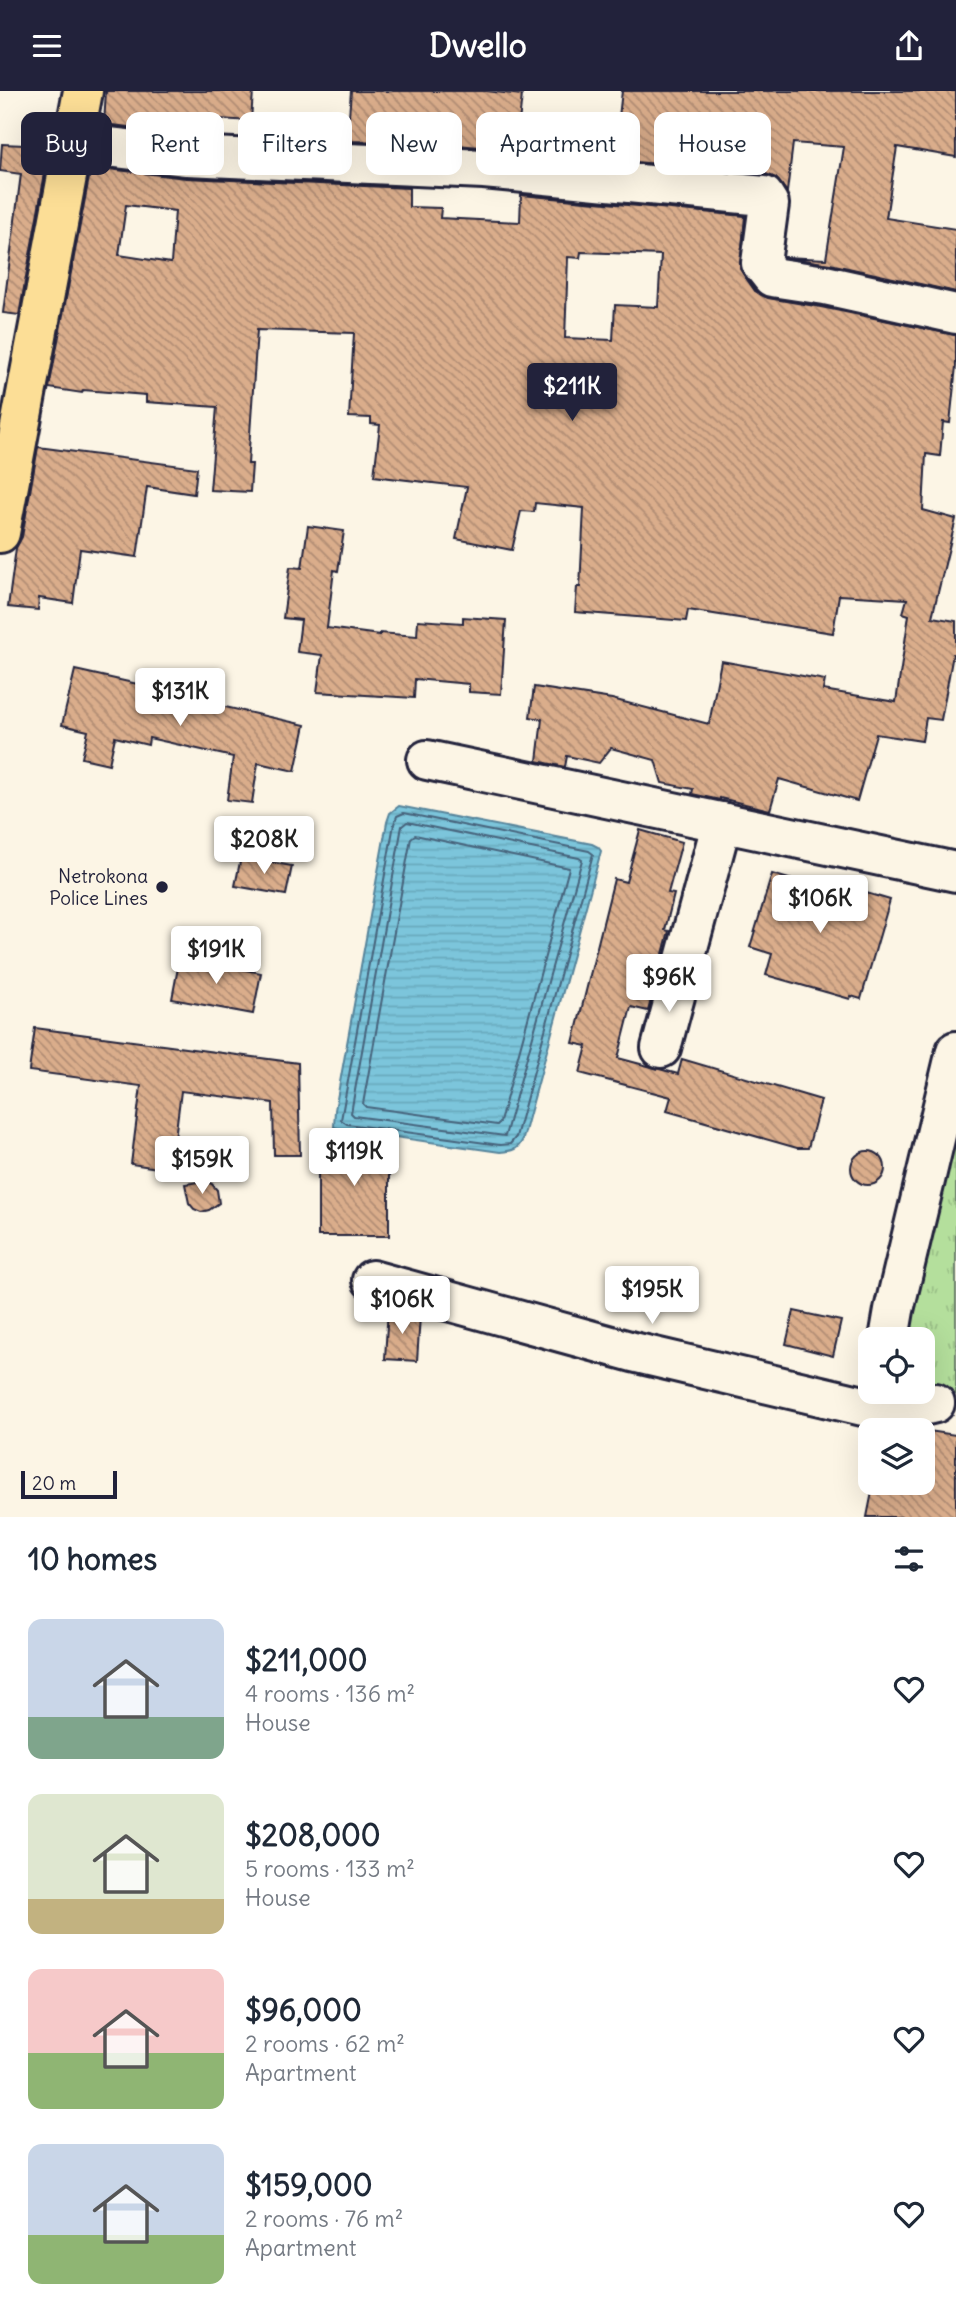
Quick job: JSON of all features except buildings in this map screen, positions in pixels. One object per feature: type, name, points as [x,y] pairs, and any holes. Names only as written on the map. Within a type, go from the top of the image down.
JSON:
[{"type":"main road","points":[[79,112],[83,91]]},
{"type":"main road","points":[[0,533],[67,175]]},
{"type":"street","points":[[112,147],[187,156],[484,169],[764,196],[769,204],[761,263],[772,277],[825,285],[956,314]]},
{"type":"street","points":[[428,760],[956,872]]},
{"type":"street","points":[[661,1048],[722,822]]},
{"type":"street","points":[[891,1327],[956,1052]]},
{"type":"street","points":[[372,1280],[633,1352],[893,1413],[922,1404]]},
{"type":"green space","points":[[956,1124],[956,1394],[935,1386],[935,1327],[907,1327]]},
{"type":"water","points":[[399,806],[592,844],[601,851],[523,1139],[517,1148],[500,1152],[334,1127],[387,822],[390,813]]},
{"type":"place","name":"Netrokona Police Lines","points":[[162,887]]}]
